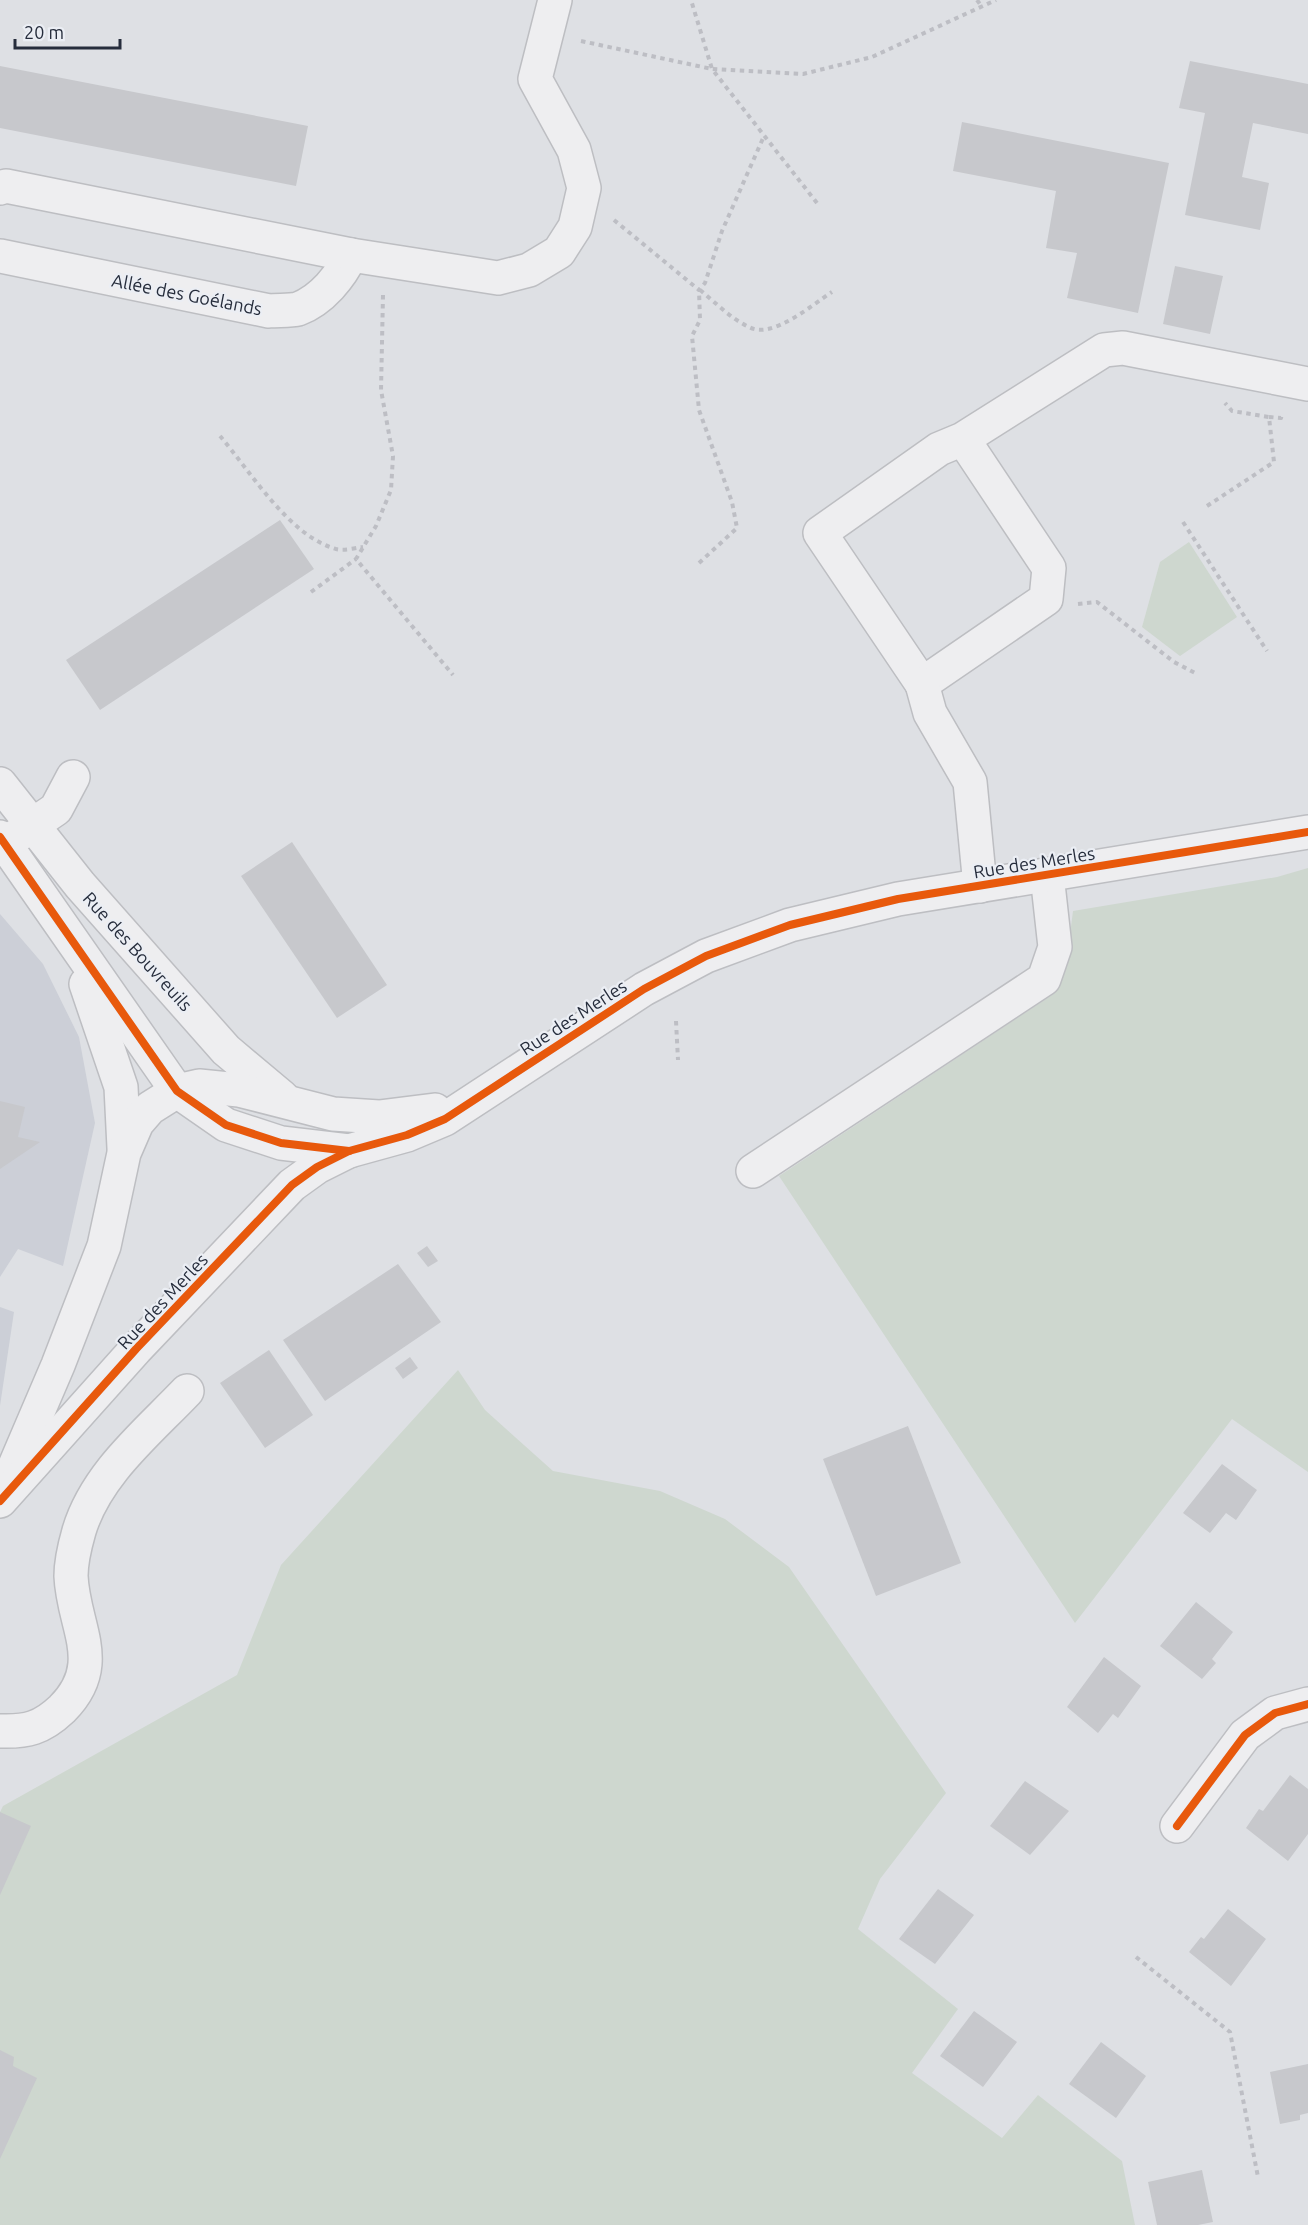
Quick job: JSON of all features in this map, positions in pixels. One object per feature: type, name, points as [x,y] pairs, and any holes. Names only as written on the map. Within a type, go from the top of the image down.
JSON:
[{"type":"street","points":[[0,188],[6,186],[384,261],[498,278],[529,270],[559,252],[575,227],[584,188],[574,150],[535,79],[555,0]]},
{"type":"street","name":"Allée des Goélands","points":[[0,256],[269,311],[297,309],[323,292],[342,273],[351,255]]},
{"type":"street","points":[[980,886],[970,782],[930,713],[922,684],[820,533],[939,449],[963,439],[1104,350],[1123,348],[1308,384]]},
{"type":"street","points":[[922,684],[1046,599],[1049,568],[963,439]]},
{"type":"street","points":[[73,777],[56,809],[3,840],[25,869],[67,936],[177,1092],[226,1125],[281,1143],[349,1151]]},
{"type":"street","name":"Rue des Bouvreuils","points":[[0,784],[80,885],[226,1050],[290,1104]]},
{"type":"street","name":"Rue des Merles","points":[[0,1501],[136,1349],[292,1185],[316,1167],[349,1151],[406,1135],[445,1119],[644,989],[706,956],[790,925],[898,899],[1308,832]]},
{"type":"street","points":[[753,1171],[1044,979],[1055,947],[1047,875]]},
{"type":"street","points":[[67,936],[100,1020],[121,1087],[124,1153]]},
{"type":"street","name":"Rue des Merles","points":[[177,1092],[199,1086],[239,1090],[333,1114],[379,1117],[466,1106]]},
{"type":"street","points":[[124,1153],[137,1123],[150,1108],[177,1092]]},
{"type":"street","points":[[290,1104],[281,1143],[292,1185]]},
{"type":"street","name":"Rue des Merles","points":[[0,1501],[58,1365],[104,1246],[124,1153]]},
{"type":"street","points":[[0,1731],[23,1732],[42,1724],[69,1702],[81,1684],[86,1649],[71,1577],[79,1529],[101,1485],[123,1457],[188,1391]]},
{"type":"street","points":[[1177,1826],[1245,1735],[1275,1713],[1308,1704]]},
{"type":"path","points":[[691,0],[712,69],[817,202]]},
{"type":"path","points":[[977,0],[982,7]]},
{"type":"path","points":[[576,39],[712,69],[803,74],[872,57],[996,0]]},
{"type":"path","points":[[699,563],[737,528],[732,501],[699,410],[692,336],[700,320],[699,290],[705,283],[722,231],[764,136]]},
{"type":"path","points":[[614,220],[750,329],[780,326],[832,292]]},
{"type":"path","points":[[311,592],[356,559],[376,526],[391,490],[393,456],[381,390],[384,261]]},
{"type":"path","points":[[1207,506],[1274,462],[1269,417],[1232,411],[1219,394]]},
{"type":"path","points":[[220,436],[285,515],[316,541],[338,550],[364,546]]},
{"type":"path","points":[[1183,522],[1267,651]]},
{"type":"path","points":[[356,559],[453,675]]},
{"type":"path","points":[[1076,604],[1097,602],[1174,662],[1195,673]]},
{"type":"path","points":[[676,1021],[678,1060]]},
{"type":"path","points":[[1137,1957],[1230,2032],[1258,2177]]},
{"type":"shaded area","points":[[1189,542],[1237,617],[1180,656],[1142,627],[1160,562]]},
{"type":"shaded area","points":[[1308,868],[1308,1472],[1232,1419],[1075,1623],[779,1176],[1052,995],[1068,950],[1073,911],[1277,877]]},
{"type":"shaded area","points":[[0,914],[43,964],[79,1037],[95,1123],[63,1266],[18,1249],[0,1277]]},
{"type":"shaded area","points":[[0,1307],[14,1312],[0,1406]]},
{"type":"shaded area","points":[[458,1370],[485,1410],[553,1471],[660,1491],[725,1519],[789,1567],[946,1793],[880,1879],[858,1929],[958,2009],[912,2073],[1002,2138],[1038,2095],[1122,2161],[1135,2225],[0,2225],[0,1812],[3,1806],[237,1675],[281,1565]]},
{"type":"building","points":[[1190,61],[1308,84],[1308,134],[1253,123],[1242,177],[1269,183],[1260,230],[1185,215],[1205,113],[1179,108]]},
{"type":"building","points":[[0,66],[308,126],[296,186],[0,128]]},
{"type":"building","points":[[962,122],[1169,163],[1138,313],[1067,298],[1077,253],[1046,248],[1056,191],[953,171]]},
{"type":"building","points":[[1175,266],[1223,276],[1210,334],[1163,324]]},
{"type":"building","points":[[280,520],[314,569],[100,710],[66,660]]},
{"type":"building","points":[[292,842],[387,985],[337,1018],[241,876]]},
{"type":"building","points":[[0,1101],[25,1107],[18,1137],[40,1142],[0,1169]]},
{"type":"building","points":[[427,1246],[438,1261],[428,1267],[417,1253]]},
{"type":"building","points":[[398,1264],[441,1322],[325,1401],[283,1340]]},
{"type":"building","points":[[269,1350],[313,1415],[265,1448],[220,1383]]},
{"type":"building","points":[[410,1357],[418,1368],[403,1379],[395,1368]]},
{"type":"building","points":[[908,1426],[961,1563],[876,1596],[823,1459]]},
{"type":"building","points":[[1222,1464],[1257,1490],[1236,1520],[1226,1513],[1210,1533],[1183,1513]]},
{"type":"building","points":[[1196,1602],[1233,1632],[1212,1659],[1216,1663],[1202,1679],[1160,1646]]},
{"type":"building","points":[[1104,1657],[1141,1686],[1118,1718],[1113,1714],[1098,1733],[1067,1707]]},
{"type":"building","points":[[1290,1775],[1308,1789],[1308,1834],[1288,1861],[1246,1828],[1259,1809],[1263,1811]]},
{"type":"building","points":[[1025,1781],[1069,1811],[1030,1855],[990,1826]]},
{"type":"building","points":[[0,1812],[31,1826],[0,1895]]},
{"type":"building","points":[[938,1889],[974,1915],[935,1964],[899,1939]]},
{"type":"building","points":[[1228,1909],[1266,1939],[1231,1986],[1189,1952],[1201,1937],[1204,1939]]},
{"type":"building","points":[[974,2011],[1017,2042],[983,2087],[940,2056]]},
{"type":"building","points":[[1101,2042],[1146,2076],[1116,2118],[1069,2084]]},
{"type":"building","points":[[0,2050],[14,2057],[13,2066],[37,2078],[0,2159]]},
{"type":"building","points":[[1308,2064],[1308,2113],[1300,2115],[1300,2120],[1280,2124],[1270,2072]]},
{"type":"building","points":[[1202,2170],[1213,2222],[1198,2225],[1157,2225],[1148,2182]]},
{"type":"cycle path","points":[[0,1501],[136,1349],[292,1185],[317,1167],[349,1151],[407,1135],[445,1119],[644,989],[706,956],[790,925],[898,899],[1308,832]]},
{"type":"cycle path","points":[[0,837],[177,1091],[226,1125],[281,1143],[349,1151]]},
{"type":"cycle path","points":[[1177,1826],[1245,1735],[1275,1713],[1308,1704]]}]
